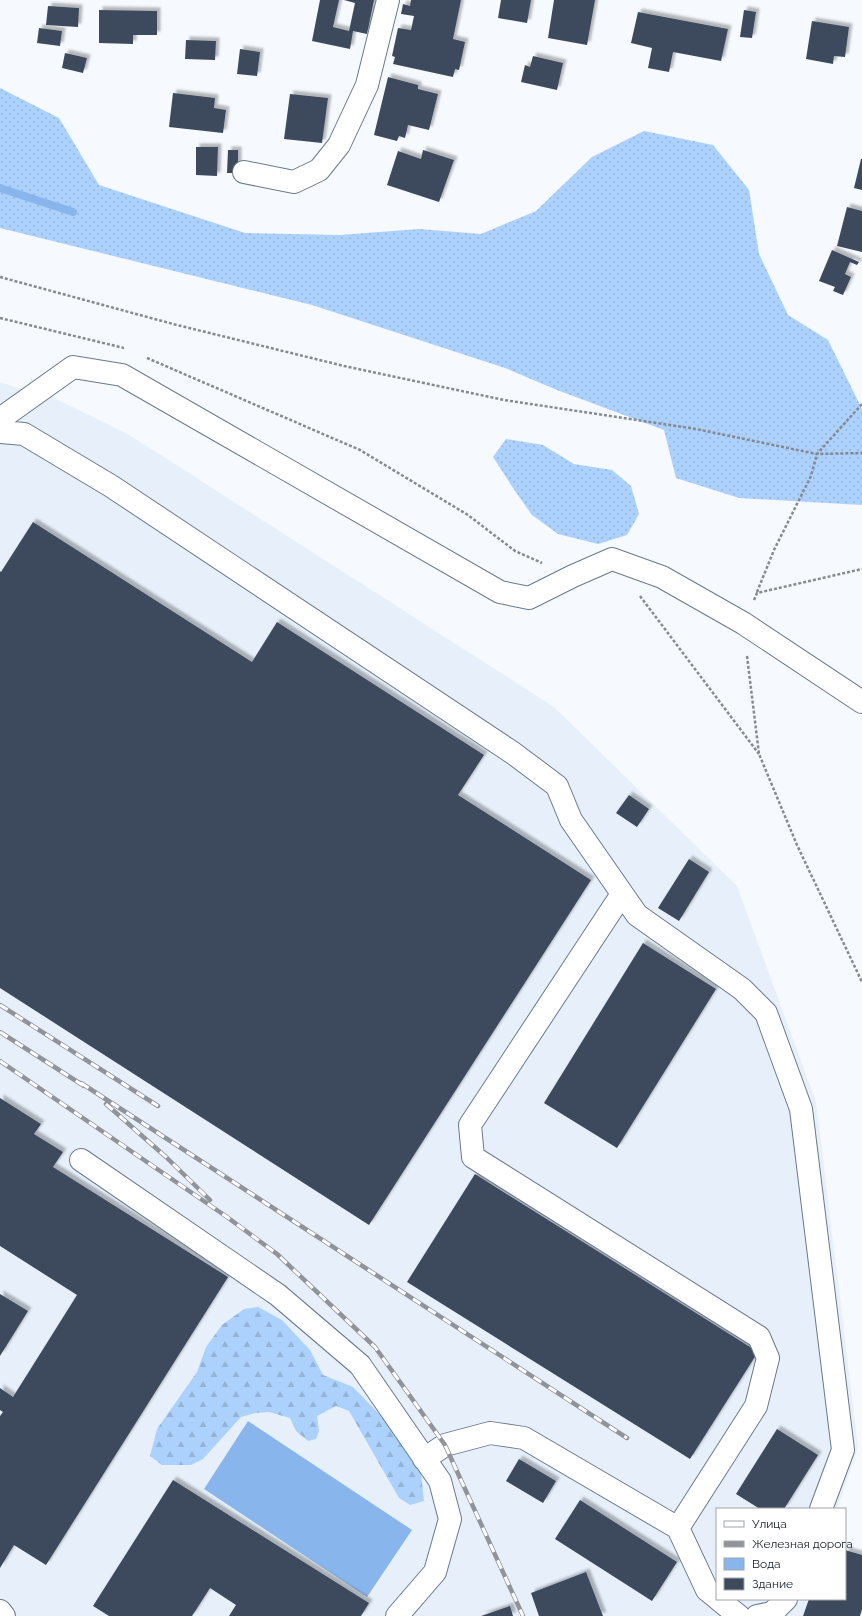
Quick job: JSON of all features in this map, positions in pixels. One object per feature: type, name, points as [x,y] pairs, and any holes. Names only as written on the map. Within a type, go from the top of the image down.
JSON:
[{"type":"street","points":[[244,172],[294,182],[319,170],[339,145],[367,85],[388,0]]},
{"type":"street","points":[[0,420],[73,367],[122,375],[500,592],[529,598],[612,559],[662,577],[743,623],[862,702]]},
{"type":"street","points":[[0,432],[24,434],[112,486],[514,753],[551,781],[557,786],[571,820],[637,915],[742,989],[766,1013],[801,1109],[843,1450],[822,1508]]},
{"type":"street","points":[[622,894],[470,1125],[473,1157],[759,1337],[768,1358],[756,1406],[678,1528]]},
{"type":"street","points":[[81,1160],[278,1295],[360,1365],[440,1481],[450,1520],[435,1572],[398,1616]]},
{"type":"street","points":[[424,1459],[445,1445],[490,1433],[524,1438],[678,1528],[707,1590],[716,1598]]},
{"type":"street","points":[[718,1600],[739,1616]]},
{"type":"street","points":[[757,1616],[772,1614],[785,1600]]},
{"type":"street","points":[[0,1611],[4,1616]]},
{"type":"path","points":[[0,277],[173,324],[344,366],[504,400],[696,428],[817,454],[862,453]]},
{"type":"path","points":[[0,318],[130,351]]},
{"type":"path","points":[[144,357],[360,450],[468,515],[515,551],[573,576]]},
{"type":"path","points":[[759,754],[743,623],[774,550],[810,476],[817,454],[862,404]]},
{"type":"path","points":[[757,593],[862,569]]},
{"type":"path","points":[[636,590],[759,754],[797,845],[862,982]]},
{"type":"shaded area","points":[[31,379],[52,397],[131,436],[554,707],[737,886],[816,1102],[858,1447],[837,1508],[716,1508],[716,1600],[809,1600],[803,1616],[0,1616],[0,382],[25,390]]},
{"type":"green space","points":[[0,88],[59,118],[99,185],[245,233],[340,235],[419,229],[481,234],[536,211],[592,157],[644,131],[713,145],[749,190],[759,254],[788,315],[828,340],[862,409],[862,505],[739,498],[676,478],[664,430],[557,390],[505,368],[312,305],[0,228]]},
{"type":"green space","points":[[506,439],[543,445],[574,464],[612,470],[631,486],[639,514],[627,535],[598,544],[558,534],[532,515],[493,457]]},
{"type":"green space","points":[[258,1307],[282,1320],[310,1350],[323,1375],[353,1387],[391,1426],[421,1473],[424,1501],[410,1505],[399,1498],[349,1411],[336,1406],[317,1416],[319,1431],[316,1439],[308,1441],[296,1431],[290,1418],[269,1412],[255,1413],[241,1417],[203,1459],[191,1465],[162,1465],[150,1456],[157,1429],[197,1372],[206,1347],[222,1325],[244,1309]]},
{"type":"water","points":[[248,1421],[412,1530],[367,1597],[204,1489]]},
{"type":"building","points":[[320,0],[339,0],[333,27],[349,31],[355,3],[344,0],[374,0],[367,34],[353,31],[350,49],[312,41]]},
{"type":"building","points":[[411,0],[461,0],[453,39],[465,42],[459,70],[455,69],[453,77],[393,64],[395,57],[392,56],[398,28],[411,30],[414,16],[401,14],[403,4],[410,6]]},
{"type":"building","points":[[501,0],[531,0],[527,23],[498,18]]},
{"type":"building","points":[[554,0],[595,0],[587,45],[548,38]]},
{"type":"building","points":[[48,6],[79,8],[78,27],[46,25]]},
{"type":"building","points":[[99,10],[157,11],[157,35],[133,35],[133,44],[99,43]]},
{"type":"building","points":[[744,10],[756,12],[752,38],[740,37]]},
{"type":"building","points":[[638,12],[728,29],[721,61],[673,52],[669,72],[648,68],[652,48],[631,43]]},
{"type":"building","points":[[812,21],[849,27],[845,57],[834,56],[833,64],[806,59]]},
{"type":"building","points":[[39,28],[62,31],[60,46],[37,43]]},
{"type":"building","points":[[186,40],[216,41],[215,60],[185,59]]},
{"type":"building","points":[[240,49],[260,52],[257,76],[237,74]]},
{"type":"building","points":[[65,53],[87,58],[83,73],[62,68]]},
{"type":"building","points":[[533,56],[563,63],[557,90],[521,82],[525,65],[530,67]]},
{"type":"building","points":[[388,77],[418,85],[418,89],[438,94],[429,130],[408,125],[405,138],[399,136],[397,141],[374,135]]},
{"type":"building","points":[[173,93],[215,98],[214,108],[226,110],[223,133],[169,127]]},
{"type":"building","points":[[290,94],[328,98],[322,143],[284,139]]},
{"type":"building","points":[[196,147],[218,147],[217,176],[196,175]]},
{"type":"building","points":[[228,150],[238,150],[238,173],[227,173]]},
{"type":"building","points":[[423,150],[454,160],[439,202],[387,185],[398,151],[421,159]]},
{"type":"building","points":[[862,159],[862,190],[854,188]]},
{"type":"building","points":[[847,207],[862,211],[862,252],[837,246]]},
{"type":"building","points":[[832,250],[859,262],[857,265],[850,262],[845,274],[851,277],[843,295],[833,291],[835,287],[819,281]]},
{"type":"building","points":[[33,522],[252,662],[277,622],[484,755],[458,795],[591,880],[369,1225],[0,988],[0,571],[1,572]]},
{"type":"building","points":[[629,795],[649,809],[637,827],[616,813]]},
{"type":"building","points":[[689,859],[709,872],[679,921],[658,908]]},
{"type":"building","points":[[643,943],[716,989],[617,1148],[544,1103]]},
{"type":"building","points":[[0,1098],[41,1124],[34,1134],[63,1152],[53,1167],[228,1277],[46,1565],[14,1545],[0,1568],[0,1416],[3,1412],[0,1410],[0,1388],[13,1397],[77,1295],[0,1246]]},
{"type":"building","points":[[475,1174],[758,1352],[690,1459],[407,1282]]},
{"type":"building","points":[[0,1294],[28,1311],[0,1356]]},
{"type":"building","points":[[777,1429],[818,1455],[785,1508],[758,1508],[736,1494]]},
{"type":"building","points":[[519,1459],[556,1481],[543,1503],[506,1481]]},
{"type":"building","points":[[173,1480],[369,1603],[361,1616],[229,1616],[236,1605],[210,1588],[192,1616],[109,1616],[93,1606]]},
{"type":"building","points":[[580,1500],[677,1562],[652,1601],[555,1539]]},
{"type":"building","points":[[846,1550],[862,1555],[862,1609],[860,1616],[803,1616],[809,1600],[846,1600]]},
{"type":"building","points":[[586,1572],[603,1616],[539,1616],[531,1593]]},
{"type":"building","points":[[510,1606],[513,1616],[481,1616]]},
{"type":"waterway","points":[[0,188],[73,212]]},
{"type":"railway","points":[[0,1005],[158,1106]]},
{"type":"railway","points":[[0,1032],[84,1086]]},
{"type":"railway","points":[[0,1061],[227,1217],[277,1254],[375,1347],[445,1445],[523,1616]]},
{"type":"railway","points":[[81,1083],[627,1438]]},
{"type":"railway","points":[[106,1104],[166,1157],[210,1200]]}]
